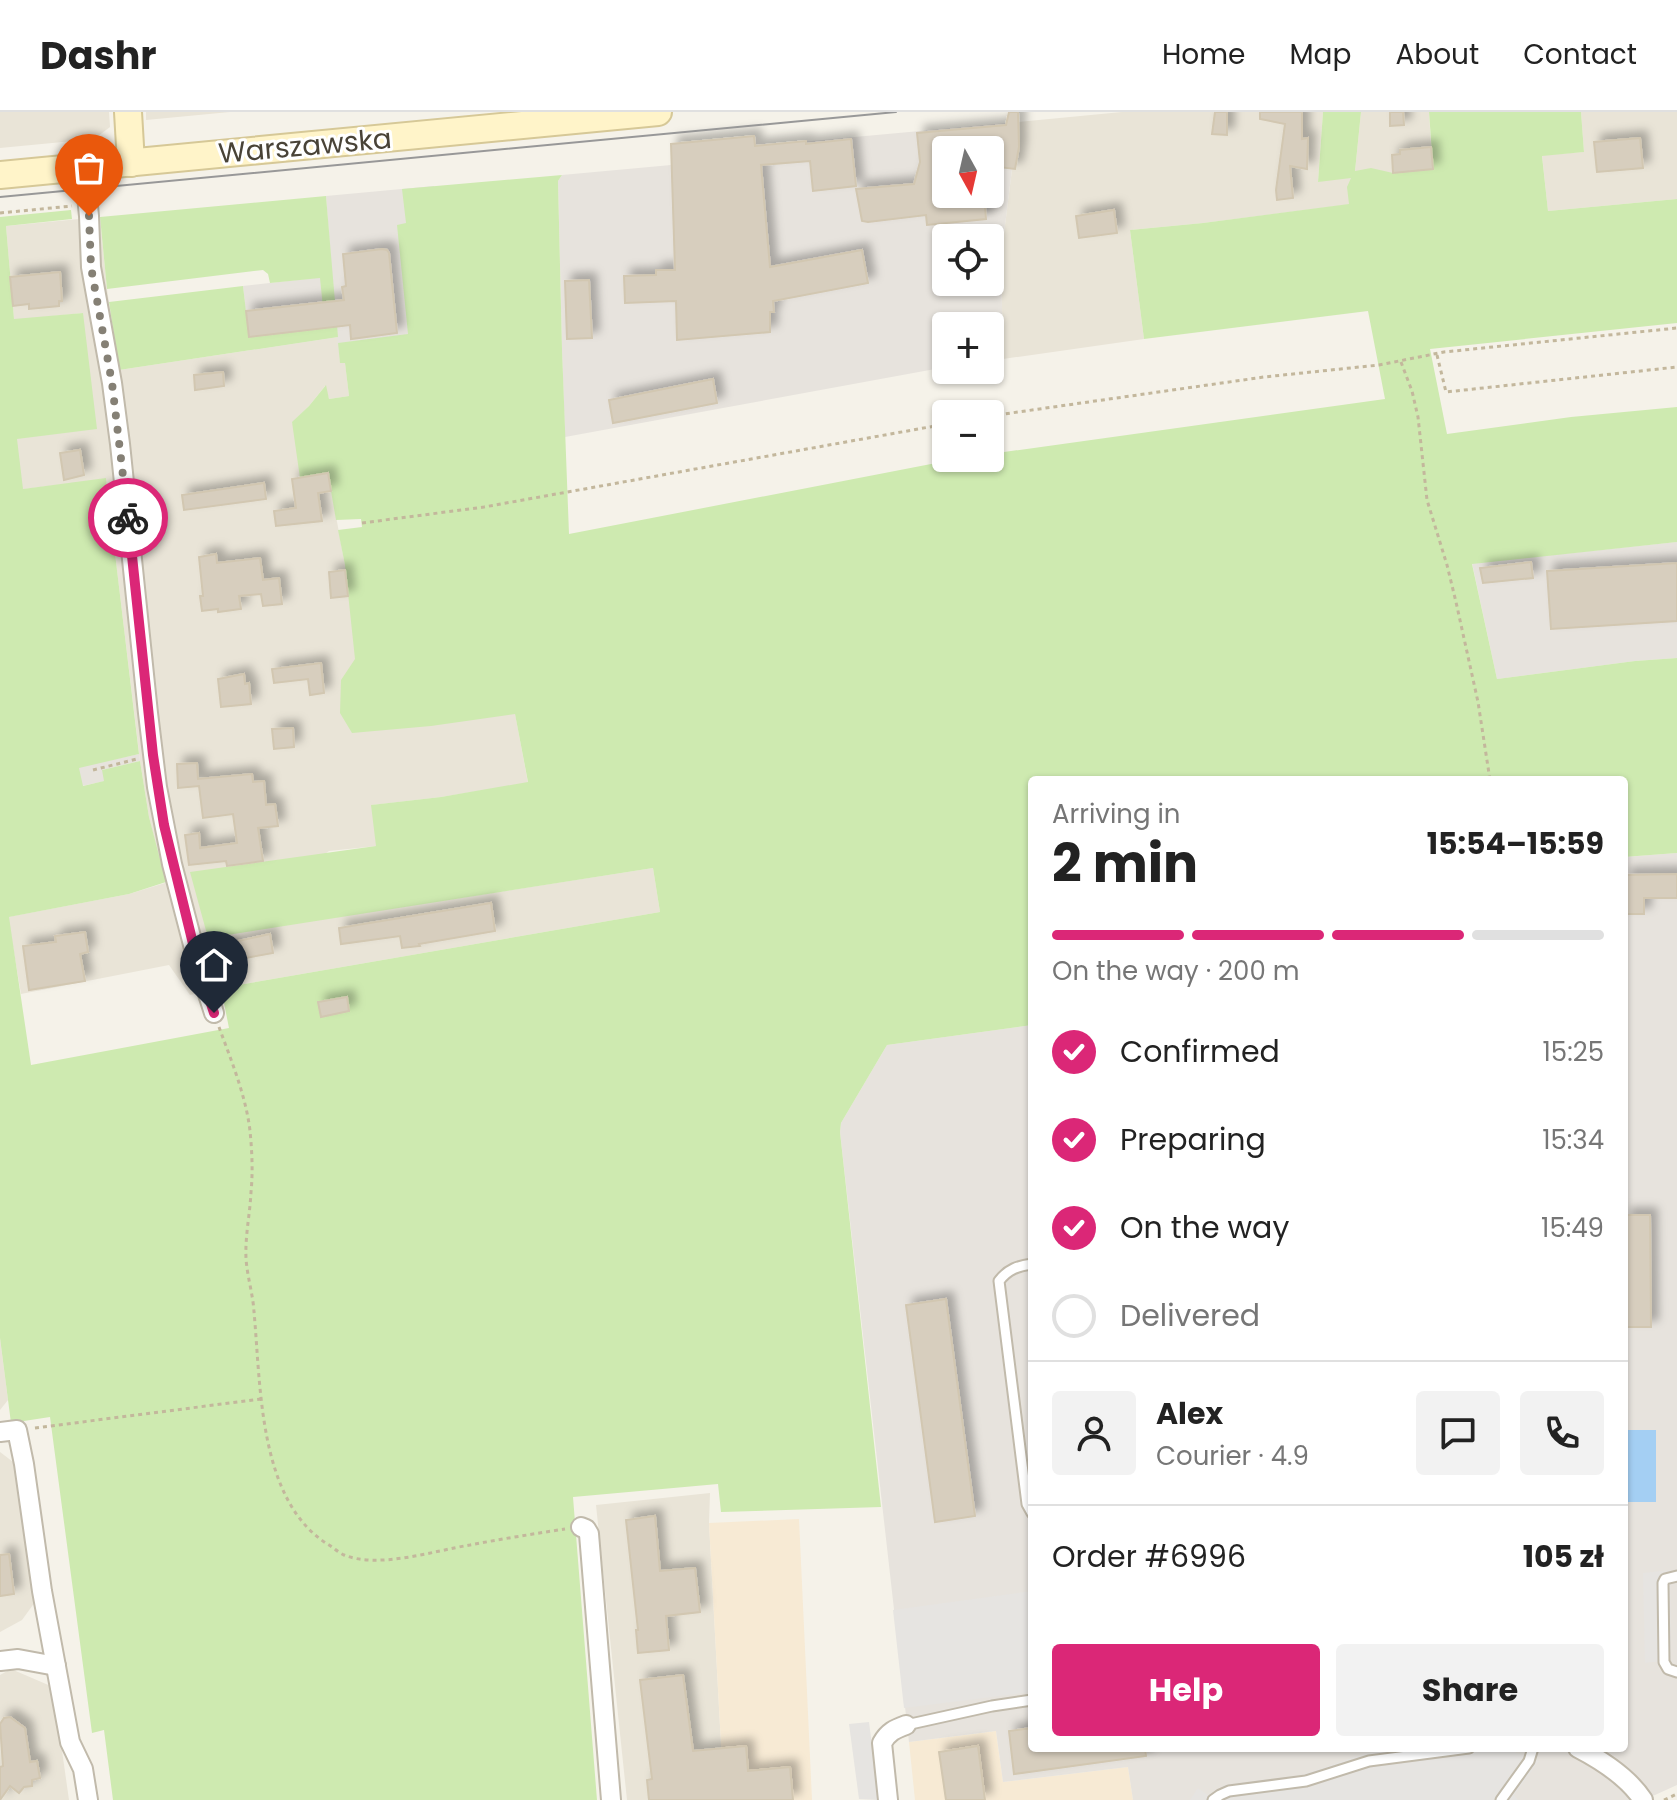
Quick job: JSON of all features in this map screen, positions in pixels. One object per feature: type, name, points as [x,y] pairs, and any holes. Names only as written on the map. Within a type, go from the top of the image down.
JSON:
[{"type":"main road","points":[[128,112],[131,163]]},
{"type":"main road","name":"Warszawska","points":[[0,175],[658,112]]},
{"type":"street","points":[[84,167],[91,267],[120,444],[157,787],[172,864],[214,1013]]},
{"type":"street","points":[[8,1431],[24,1464],[42,1591],[70,1742],[83,1769],[88,1800]]},
{"type":"street","points":[[581,1527],[589,1534],[611,1800]]},
{"type":"street","points":[[0,1661],[18,1659],[56,1666]]},
{"type":"street","points":[[888,1800],[882,1743],[895,1729],[906,1725]]},
{"type":"street","points":[[1584,1752],[1613,1770],[1636,1789],[1643,1800]]},
{"type":"street","points":[[1611,1752],[1613,1770]]},
{"type":"lane","points":[[1028,1265],[1004,1274],[999,1281],[1028,1506]]},
{"type":"lane","points":[[1677,1576],[1665,1579],[1663,1583],[1664,1662],[1668,1669],[1677,1672]]},
{"type":"lane","points":[[906,1725],[1028,1701]]},
{"type":"lane","points":[[1213,1800],[1229,1791],[1306,1781],[1369,1761],[1438,1752]]},
{"type":"lane","points":[[1501,1800],[1529,1761],[1532,1752]]},
{"type":"path","points":[[0,213],[87,203]]},
{"type":"path","points":[[1004,414],[1264,377],[1379,365],[1440,352],[1677,328]]},
{"type":"path","points":[[1437,355],[1446,392],[1677,367]]},
{"type":"path","points":[[1401,361],[1418,417],[1427,500],[1456,602],[1478,702],[1489,776]]},
{"type":"path","points":[[362,523],[484,507],[932,427]]},
{"type":"path","points":[[93,770],[139,758]]},
{"type":"path","points":[[214,1013],[250,1127],[252,1181],[246,1262],[252,1291],[261,1399],[270,1451],[281,1489],[294,1512],[317,1538],[345,1555],[378,1561],[581,1527]]},
{"type":"path","points":[[8,1431],[261,1399]]},
{"type":"path","points":[[1664,1800],[1677,1794]]},
{"type":"shaded area","points":[[0,112],[109,112],[110,127],[94,139],[0,148]]},
{"type":"shaded area","points":[[146,112],[230,112],[146,120]]},
{"type":"shaded area","points":[[1122,112],[1323,112],[1318,182],[1355,171],[1361,112],[1429,112],[1434,194],[1130,230],[1144,339],[1004,359],[1004,233],[1018,122]]},
{"type":"shaded area","points":[[1581,112],[1677,112],[1677,199],[1548,211],[1542,155],[1584,152]]},
{"type":"shaded area","points":[[1018,122],[1004,233],[1004,224],[932,224],[932,296],[1002,296],[1002,312],[932,312],[932,370],[565,437],[558,181],[562,175],[671,165],[671,144],[754,136],[756,146]]},
{"type":"shaded area","points":[[434,186],[450,347],[340,363],[337,337],[250,350],[243,286],[332,276],[326,196]]},
{"type":"shaded area","points":[[100,217],[119,370],[338,337],[340,362],[345,362],[349,396],[329,399],[325,386],[292,423],[328,473],[345,565],[501,639],[528,783],[372,805],[377,846],[329,851],[208,937],[653,868],[660,912],[190,995],[169,965],[21,994],[8,917],[129,894],[165,883],[149,817],[140,761],[106,479],[0,492],[0,441],[83,313],[14,320],[6,226]]},
{"type":"shaded area","points":[[1677,542],[1677,658],[1497,679],[1472,563]]},
{"type":"shaded area","points":[[139,754],[140,761],[103,770],[105,781],[82,786],[78,767]]},
{"type":"shaded area","points":[[1677,853],[1677,1785],[1644,1800],[1133,1800],[1128,1767],[1003,1782],[996,1731],[909,1742],[841,1123],[887,1045],[1028,1026],[1028,1752],[1628,1752],[1628,857]]},
{"type":"shaded area","points":[[0,1338],[8,1400],[0,1410]]},
{"type":"shaded area","points":[[0,1452],[17,1465],[35,1602],[22,1620],[0,1632]]},
{"type":"shaded area","points":[[710,1493],[724,1800],[627,1800],[596,1505]]},
{"type":"shaded area","points":[[799,1519],[812,1800],[724,1800],[709,1523]]},
{"type":"shaded area","points":[[1670,1570],[1671,1660],[1645,1663],[1643,1573]]},
{"type":"shaded area","points":[[1028,1592],[1028,1692],[904,1708],[893,1610]]},
{"type":"shaded area","points":[[11,1669],[53,1687],[69,1800],[0,1800],[0,1675]]},
{"type":"shaded area","points":[[869,1722],[879,1800],[859,1799],[849,1724]]},
{"type":"shaded area","points":[[996,1731],[1003,1782],[1128,1767],[1133,1800],[915,1800],[909,1742]]},
{"type":"shaded area","points":[[1515,1752],[1539,1761],[1514,1795],[1518,1800],[1190,1800],[1198,1788],[1208,1795],[1225,1785],[1302,1775],[1366,1753]]},
{"type":"green space","points":[[1323,112],[1361,112],[1355,171],[1371,168],[1393,173],[1433,168],[1429,112],[1581,112],[1584,152],[1542,156],[1548,211],[1677,199],[1677,323],[1430,349],[1447,434],[1571,417],[1677,407],[1677,542],[1472,564],[1497,679],[1677,658],[1677,853],[1628,857],[1628,776],[1028,776],[1028,1026],[887,1045],[841,1123],[881,1507],[721,1512],[718,1484],[573,1497],[597,1800],[113,1800],[104,1730],[92,1733],[50,1417],[11,1423],[0,1338],[0,217],[71,210],[72,219],[6,226],[14,319],[83,313],[97,429],[17,439],[23,489],[106,478],[139,754],[79,768],[83,786],[104,781],[102,770],[140,761],[149,817],[166,882],[129,894],[9,917],[31,1065],[229,1028],[221,988],[660,912],[653,868],[208,938],[190,872],[376,846],[371,805],[528,782],[515,714],[352,733],[340,713],[341,680],[355,659],[338,530],[362,527],[361,519],[336,520],[328,474],[300,478],[292,422],[326,385],[329,399],[349,396],[345,363],[340,363],[338,343],[408,334],[397,225],[406,223],[402,189],[562,175],[558,181],[569,534],[932,464],[932,472],[1004,472],[1004,452],[1385,399],[1368,311],[1144,339],[1130,230],[1349,204],[1347,187],[1351,178],[1318,182]]},
{"type":"green space","points":[[326,196],[338,337],[119,370],[109,302],[243,286],[249,337],[325,328],[320,278],[270,283],[268,274],[263,270],[107,289],[100,217]]},
{"type":"water","points":[[1628,1430],[1656,1430],[1656,1502],[1628,1502]]},
{"type":"building","points":[[1009,112],[1018,112],[1019,147],[1015,169],[1004,168],[1004,136],[932,136],[932,208],[985,208],[986,219],[927,225],[926,215],[862,221],[856,189],[914,184],[920,162],[917,133],[1006,125]]},
{"type":"building","points":[[1215,112],[1227,112],[1227,135],[1212,134]]},
{"type":"building","points":[[1260,112],[1302,112],[1302,139],[1308,138],[1307,169],[1290,166],[1293,198],[1277,200],[1285,124],[1260,119]]},
{"type":"building","points":[[1390,112],[1403,112],[1404,125],[1390,126]]},
{"type":"building","points":[[754,136],[755,146],[851,139],[856,186],[813,191],[810,161],[761,165],[770,267],[862,250],[868,283],[773,301],[770,332],[677,340],[676,301],[625,303],[624,276],[656,275],[656,270],[675,270],[671,144]]},
{"type":"building","points":[[1640,138],[1643,168],[1597,172],[1594,142]]},
{"type":"building","points":[[1431,147],[1433,169],[1393,173],[1392,155],[1400,154],[1400,150]]},
{"type":"building","points":[[1114,210],[1117,233],[1079,238],[1076,216]]},
{"type":"building","points":[[382,249],[389,253],[397,333],[351,339],[350,325],[249,337],[246,311],[344,300],[343,254]]},
{"type":"building","points":[[60,272],[62,301],[59,301],[59,306],[29,309],[29,304],[13,306],[10,277]]},
{"type":"building","points":[[589,280],[592,338],[567,339],[565,281]]},
{"type":"building","points":[[223,372],[224,386],[195,390],[194,375]]},
{"type":"building","points":[[713,379],[717,403],[613,423],[609,400]]},
{"type":"building","points":[[80,450],[84,475],[64,480],[60,453]]},
{"type":"building","points":[[328,473],[331,491],[318,493],[322,521],[276,526],[274,511],[296,508],[292,479]]},
{"type":"building","points":[[264,483],[266,499],[184,510],[182,495]]},
{"type":"building","points":[[216,554],[217,563],[260,558],[263,580],[279,578],[282,604],[263,606],[261,594],[239,596],[241,609],[202,611],[199,557]]},
{"type":"building","points":[[1531,562],[1533,578],[1483,583],[1480,568]]},
{"type":"building","points":[[1677,563],[1677,621],[1551,629],[1547,571]]},
{"type":"building","points":[[345,570],[348,596],[331,598],[329,572]]},
{"type":"building","points":[[321,663],[324,693],[310,695],[308,679],[274,683],[272,669]]},
{"type":"building","points":[[244,674],[245,684],[249,683],[251,704],[221,707],[218,679]]},
{"type":"building","points":[[293,728],[294,747],[274,749],[272,729]]},
{"type":"building","points":[[197,763],[198,779],[252,774],[253,782],[264,781],[266,805],[275,804],[278,826],[258,828],[263,861],[227,866],[226,861],[189,865],[185,835],[199,833],[200,848],[237,843],[233,814],[203,818],[199,786],[178,788],[177,764]]},
{"type":"building","points":[[1677,874],[1677,898],[1644,898],[1644,914],[1628,914],[1628,875]]},
{"type":"building","points":[[491,903],[495,931],[402,948],[400,936],[341,944],[339,928]]},
{"type":"building","points":[[85,932],[88,952],[80,954],[85,981],[29,990],[23,946],[56,942],[55,936]]},
{"type":"building","points":[[270,934],[273,953],[218,963],[215,946]]},
{"type":"building","points":[[347,997],[349,1011],[321,1017],[318,1002]]},
{"type":"building","points":[[1628,1215],[1650,1215],[1651,1327],[1628,1327]]},
{"type":"building","points":[[946,1299],[975,1516],[935,1522],[906,1305]]},
{"type":"building","points":[[655,1516],[660,1571],[695,1568],[700,1612],[666,1616],[669,1650],[638,1653],[626,1520]]},
{"type":"building","points":[[9,1554],[14,1594],[0,1596],[0,1555]]},
{"type":"building","points":[[683,1675],[693,1751],[746,1746],[748,1771],[790,1767],[793,1800],[649,1800],[647,1780],[652,1779],[640,1680]]},
{"type":"building","points":[[10,1717],[25,1728],[30,1762],[37,1761],[40,1778],[32,1780],[32,1786],[24,1787],[19,1793],[10,1786],[0,1800],[0,1767],[3,1766],[0,1724],[4,1718]]},
{"type":"building","points":[[1028,1729],[1028,1752],[1146,1752],[1146,1756],[1014,1774],[1009,1731]]},
{"type":"building","points":[[978,1746],[985,1800],[946,1800],[939,1752]]},
{"type":"tram line","points":[[0,197],[896,112]]},
{"type":"way so far","points":[[89,216],[91,267],[112,383],[128,518]]},
{"type":"route","points":[[128,518],[148,713],[164,825],[197,960],[214,1013]]}]
